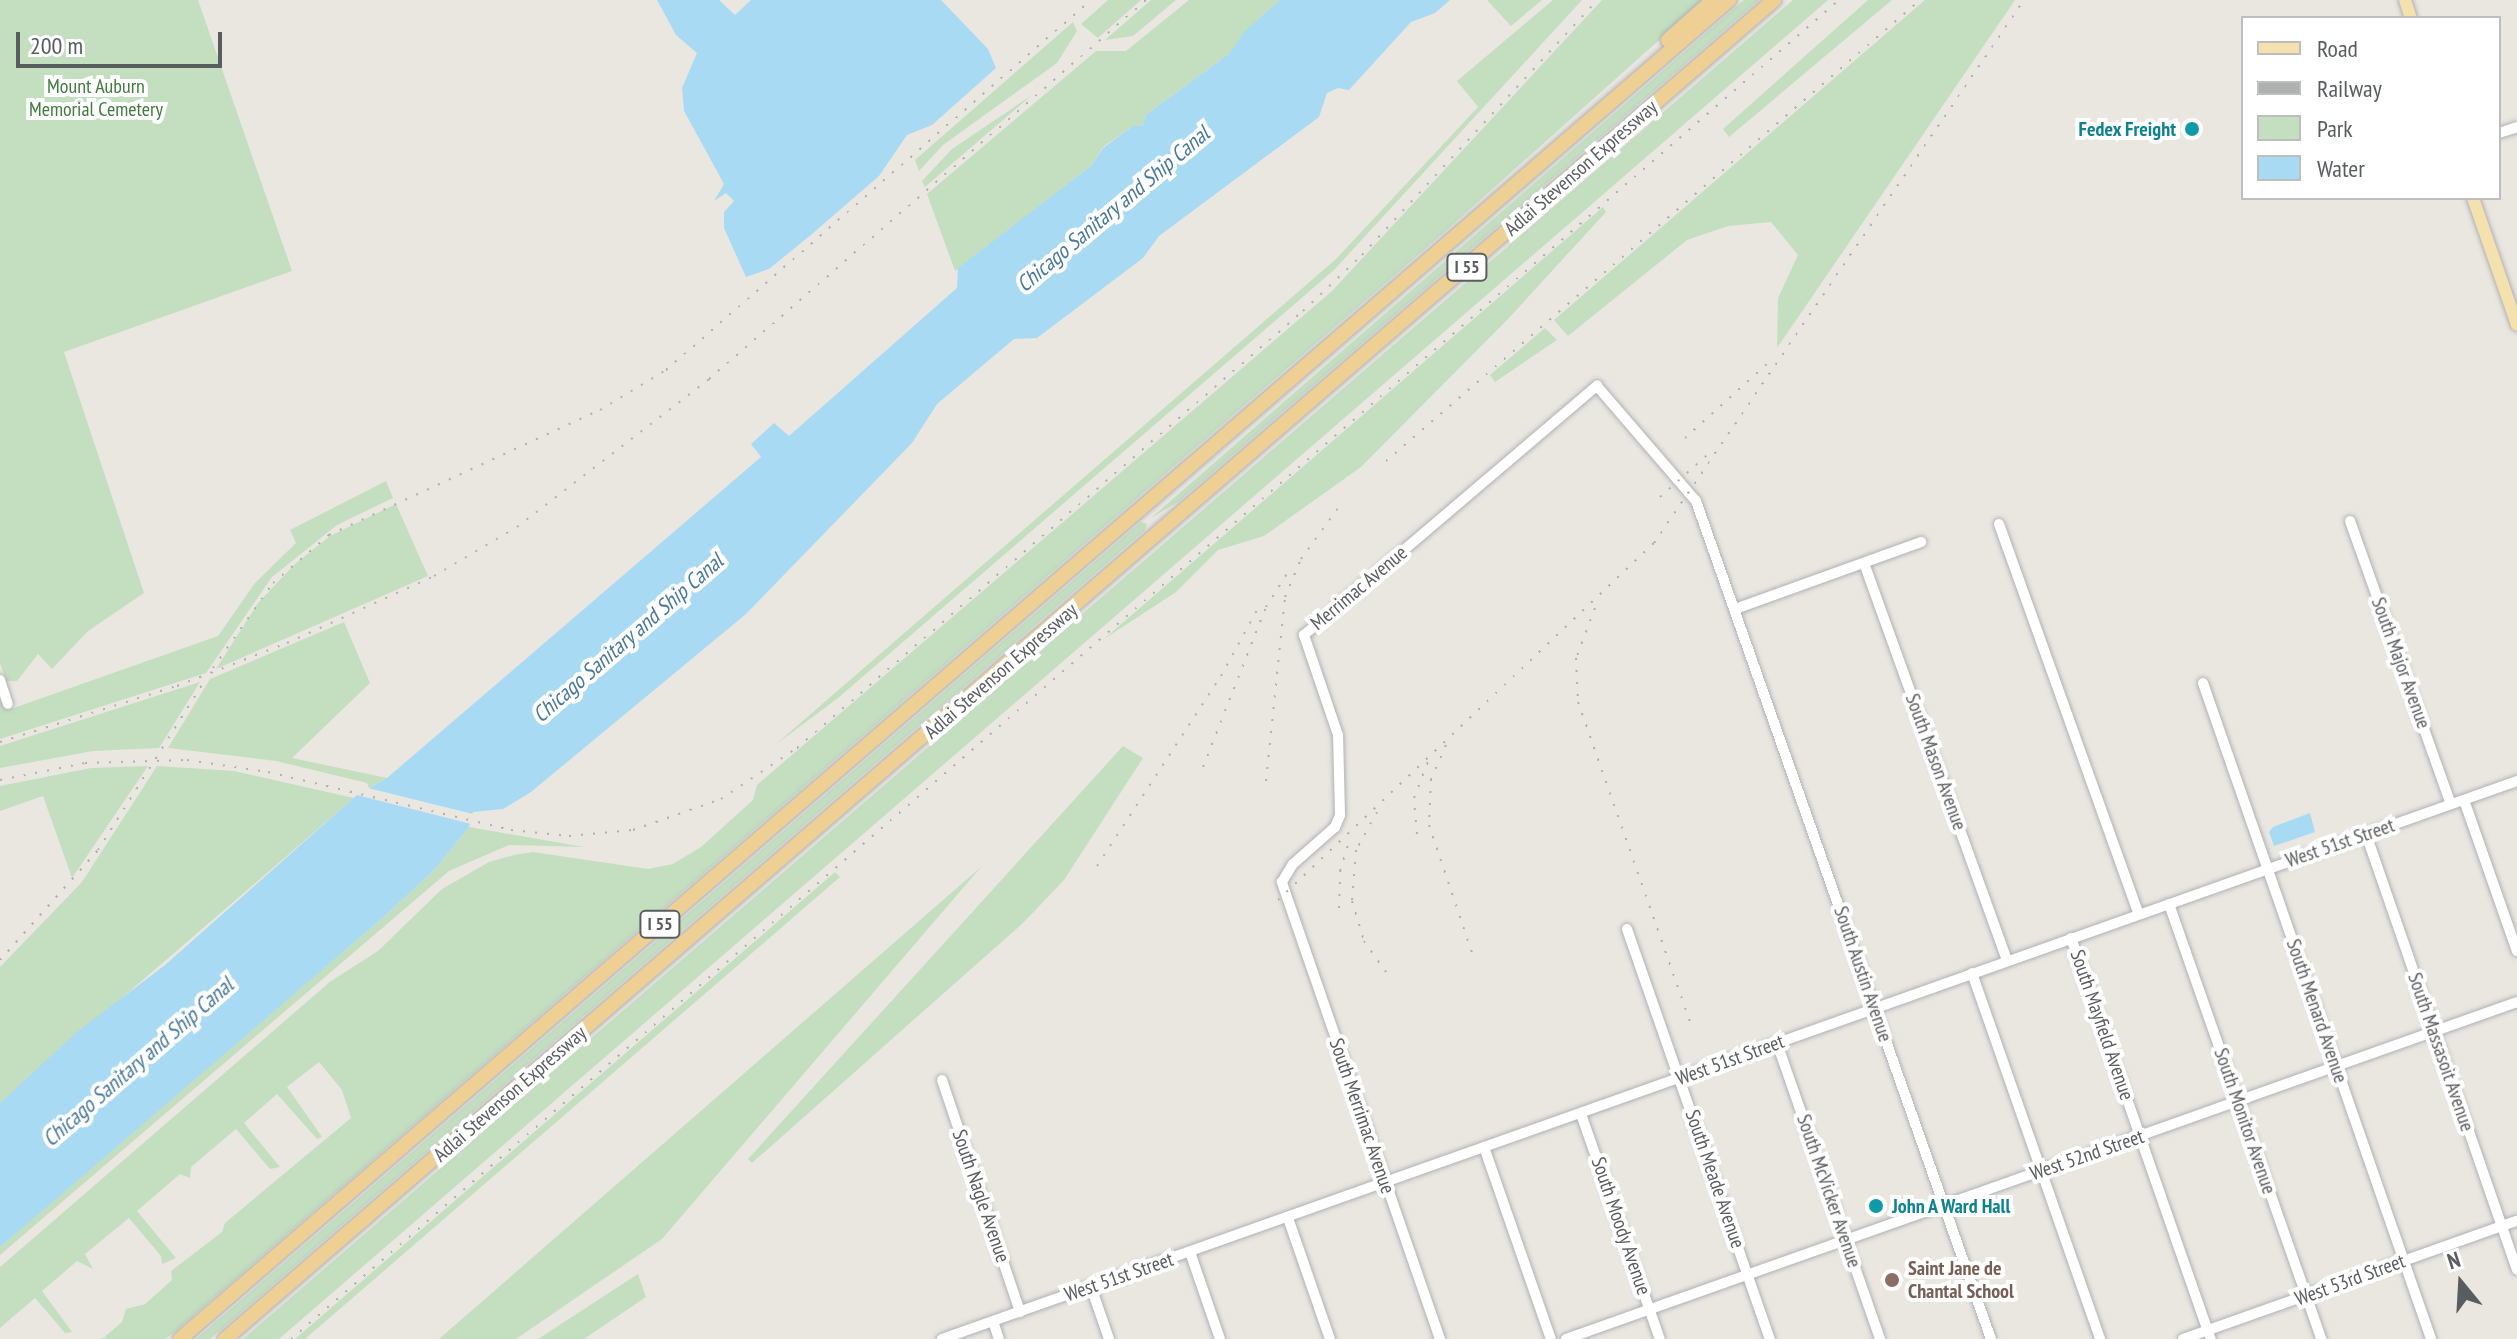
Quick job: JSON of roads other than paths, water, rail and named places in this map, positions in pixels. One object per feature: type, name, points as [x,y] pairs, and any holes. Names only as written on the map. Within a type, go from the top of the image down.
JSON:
[{"type":"highway","points":[[1644,73],[1659,47],[1713,0]]},
{"type":"highway","name":"Adlai Stevenson Expressway","points":[[180,1339],[1729,0]]},
{"type":"highway","name":"Adlai Stevenson Expressway","points":[[225,1339],[1774,0]]},
{"type":"main road","points":[[2474,200],[2517,325]]},
{"type":"street","name":"South Austin Avenue","points":[[1597,386],[1690,491],[1735,609],[1991,1339]]},
{"type":"street","name":"Merrimac Avenue","points":[[1284,893],[1285,873],[1335,827],[1340,815],[1338,735],[1304,635],[1597,386]]},
{"type":"street","name":"South Major Avenue","points":[[2350,521],[2451,804]]},
{"type":"street","points":[[1999,524],[2139,914]]},
{"type":"street","points":[[1735,609],[1921,542]]},
{"type":"street","name":"South Mason Avenue","points":[[1864,563],[2007,961]]},
{"type":"street","points":[[0,680],[8,704]]},
{"type":"street","name":"South Menard Avenue","points":[[2203,683],[2431,1339]]},
{"type":"street","name":"West 51st Street","points":[[942,1339],[2517,781]]},
{"type":"street","points":[[2464,800],[2517,951]]},
{"type":"street","name":"South Massasoit Avenue","points":[[2366,834],[2517,1270]]},
{"type":"street","name":"South Merrimac Avenue","points":[[1284,893],[1440,1339]]},
{"type":"street","name":"South Monitor Avenue","points":[[2169,904],[2321,1339]]},
{"type":"street","name":"South Meade Avenue","points":[[1627,929],[1770,1339]]},
{"type":"street","name":"South Mayfield Avenue","points":[[2071,938],[2210,1335]]},
{"type":"street","points":[[1972,973],[2100,1339]]},
{"type":"street","name":"West 52nd Street","points":[[1566,1339],[2517,1002]]},
{"type":"street","name":"South McVicker Avenue","points":[[1777,1043],[1880,1339]]},
{"type":"street","name":"South Nagle Avenue","points":[[942,1080],[1020,1312]]},
{"type":"street","name":"South Moody Avenue","points":[[1581,1114],[1660,1339]]},
{"type":"street","points":[[1484,1147],[1551,1339]]},
{"type":"street","points":[[1288,1218],[1330,1339]]},
{"type":"street","name":"West 53rd Street","points":[[2183,1339],[2210,1335],[2306,1296],[2517,1221]]},
{"type":"street","points":[[1190,1252],[1220,1339]]},
{"type":"street","points":[[1091,1287],[1109,1339]]},
{"type":"street","points":[[993,1321],[999,1339]]},
{"type":"water","points":[[657,0],[719,0],[735,15],[751,0],[941,0],[988,49],[996,68],[932,125],[907,135],[879,176],[812,234],[769,269],[746,277],[724,228],[724,212],[734,201],[726,193],[714,201],[724,184],[684,111],[682,88],[697,53],[676,35]]},
{"type":"water","name":"Chicago Sanitary and Ship Canal","points":[[1280,0],[1450,0],[1435,13],[1411,22],[1349,90],[1338,88],[1327,93],[1319,117],[1159,236],[1143,258],[1037,338],[1014,339],[937,404],[912,443],[746,614],[531,792],[503,809],[473,812],[469,827],[435,869],[387,914],[0,1247],[0,1103],[77,1032],[165,965],[357,795],[387,778],[761,457],[751,444],[774,423],[789,436],[957,288],[958,268],[1091,166],[1103,148],[1133,126],[1142,126],[1146,115],[1230,53],[1244,32]]},
{"type":"water","points":[[2310,813],[2315,832],[2274,846],[2269,832],[2273,827]]},
{"type":"railway","points":[[213,668],[273,583],[329,535],[600,410],[666,370],[1091,0]]},
{"type":"railway","points":[[0,742],[177,686],[287,643],[434,576],[517,527],[709,379],[1146,0]]},
{"type":"railway","points":[[0,780],[85,763],[187,760],[268,772],[511,830],[569,836],[633,830],[721,799],[797,748],[1303,311],[1362,255],[1597,0]]},
{"type":"railway","points":[[291,1339],[1839,0]]},
{"type":"railway","points":[[1386,461],[1920,0]]},
{"type":"railway","points":[[1278,900],[1654,543],[2024,0]]},
{"type":"railway","points":[[1685,438],[1767,364]]},
{"type":"railway","points":[[1660,497],[1706,456]]},
{"type":"railway","points":[[1266,781],[1285,597],[1301,559],[1341,504]]},
{"type":"railway","points":[[1203,767],[1266,607],[1288,572]]},
{"type":"railway","points":[[1595,608],[1576,658],[1578,702],[1691,1025]]},
{"type":"railway","points":[[1097,866],[1221,676],[1257,610]]},
{"type":"railway","points":[[0,960],[98,850],[204,682]]},
{"type":"railway","points":[[1446,745],[1431,779],[1429,825],[1473,956]]},
{"type":"railway","points":[[1417,834],[1414,798],[1428,761]]},
{"type":"railway","points":[[1377,812],[1356,850],[1352,901],[1364,941],[1388,975]]},
{"type":"railway","points":[[1339,908],[1340,871],[1350,839]]},
{"type":"place","name":"Fedex Freight","points":[[2192,129]]},
{"type":"place","name":"John A Ward Hall","points":[[1876,1206]]},
{"type":"place","name":"Saint Jane de Chantal School","points":[[1892,1280]]},
{"type":"park label","name":"Mount Auburn Memorial Cemetery","points":[[96,98]]}]
